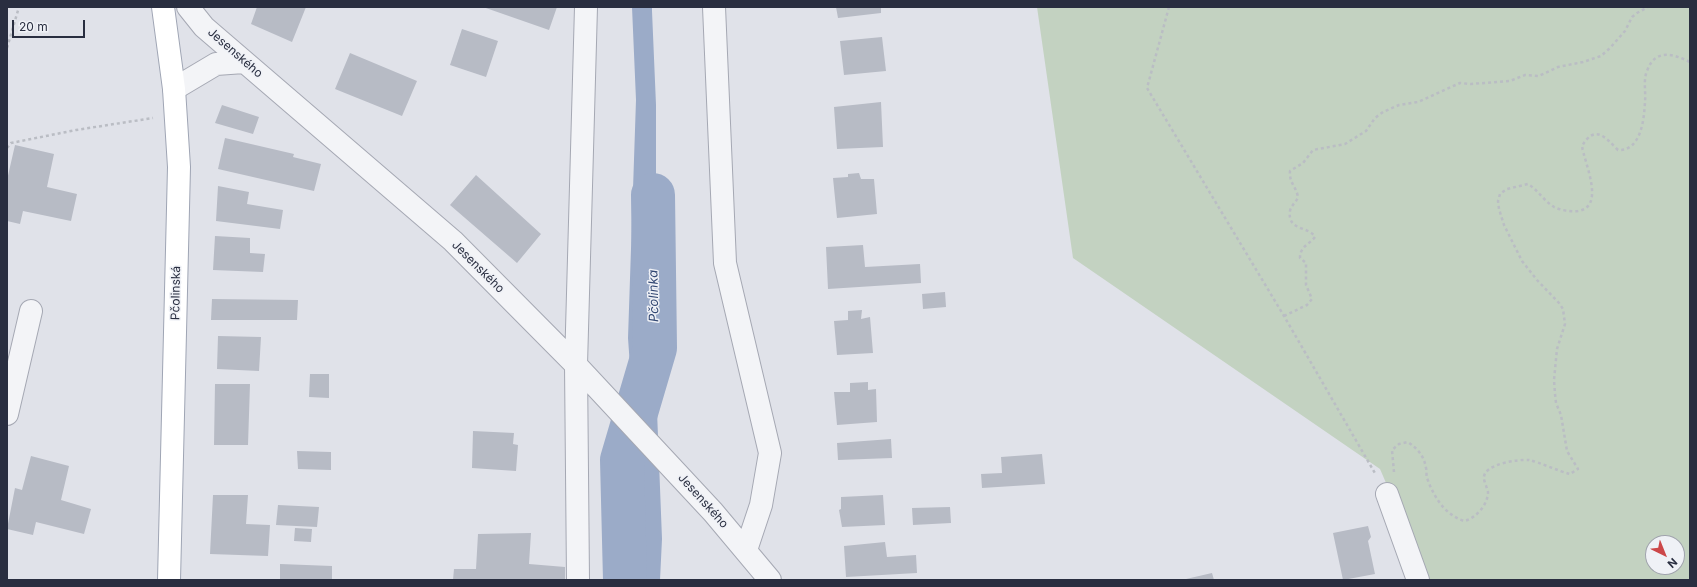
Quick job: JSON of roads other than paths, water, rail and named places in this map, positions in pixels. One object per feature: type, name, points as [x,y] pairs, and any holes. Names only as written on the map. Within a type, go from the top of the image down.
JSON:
[{"type":"main road","name":"Pčolinská","points":[[163,7],[174,88],[179,167],[169,580]]},
{"type":"street","name":"Jesenského","points":[[188,7],[204,27],[453,241],[576,364],[714,512],[770,580]]},
{"type":"street","points":[[578,580],[576,364],[586,7]]},
{"type":"street","points":[[714,7],[725,263],[770,453],[761,505],[746,550]]},
{"type":"street","points":[[174,88],[216,64],[244,62]]},
{"type":"street","points":[[7,414],[31,311]]},
{"type":"street","points":[[1387,494],[1418,580]]},
{"type":"water","points":[[632,7],[652,7],[656,105],[656,211],[648,339],[657,411],[662,539],[660,580],[637,580],[642,536],[628,338],[636,100]]},
{"type":"waterway","name":"Pčolinka","points":[[625,580],[622,460],[655,348],[653,195]]}]
